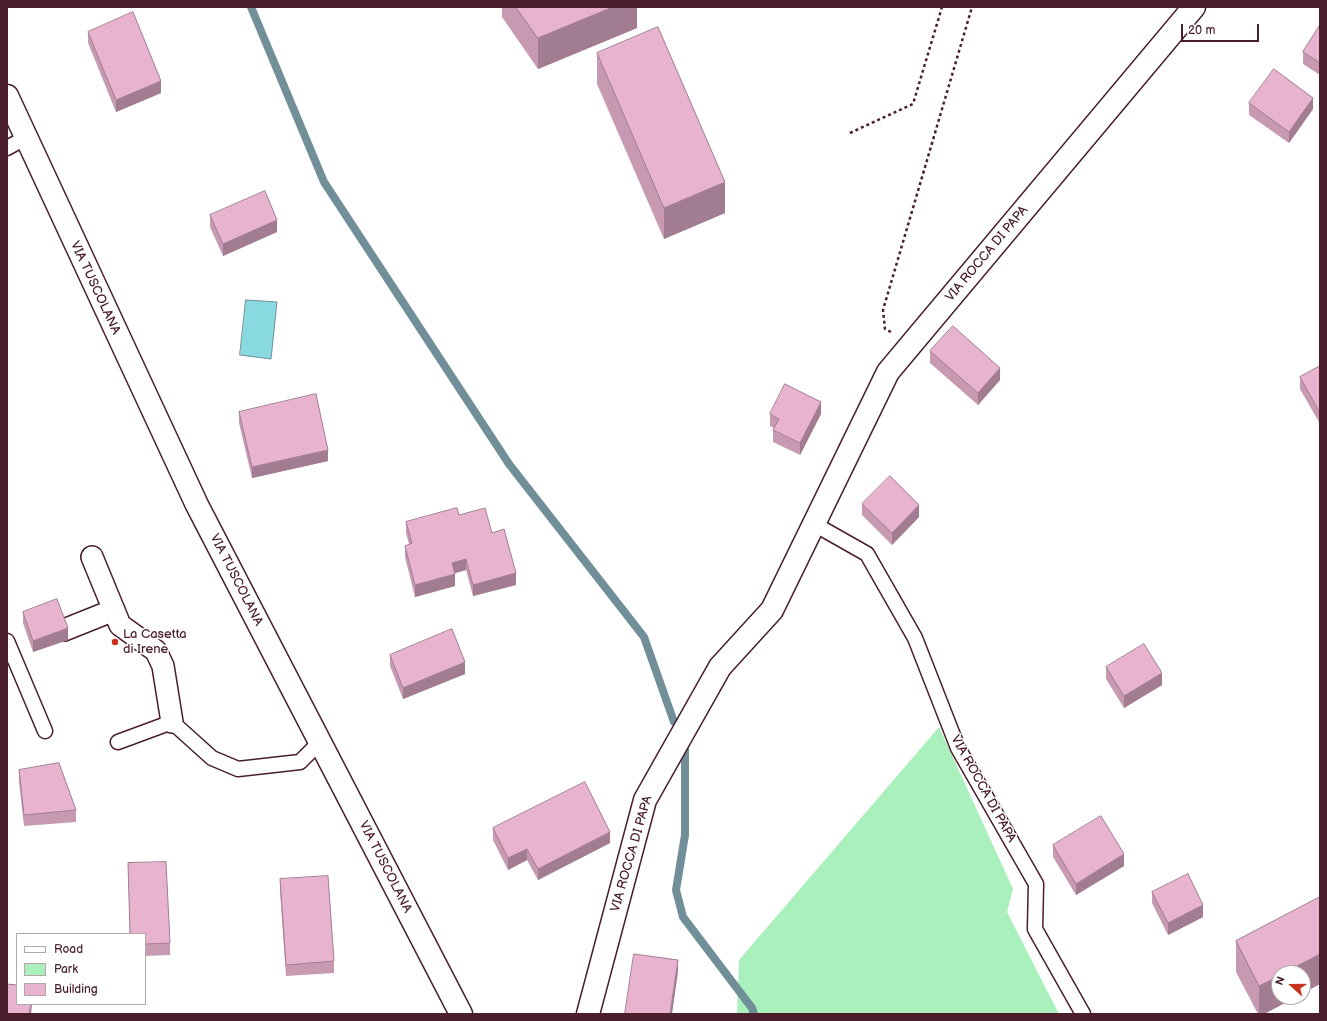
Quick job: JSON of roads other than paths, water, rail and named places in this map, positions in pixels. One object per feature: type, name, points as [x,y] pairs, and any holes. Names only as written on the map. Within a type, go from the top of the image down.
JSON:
[{"type":"street","name":"VIA ROCCA DI PAPA","points":[[588,1014],[645,800],[720,667],[772,610],[888,372],[1194,7]]},
{"type":"street","name":"VIA TUSCOLANA","points":[[7,96],[16,143],[197,505],[461,1014]]},
{"type":"street","points":[[92,557],[120,625],[156,651],[161,661],[170,702],[172,722]]},
{"type":"street","points":[[64,630],[114,610]]},
{"type":"lane","name":"VIA ROCCA DI PAPA","points":[[814,524],[867,554],[915,638],[958,748],[1036,884],[1035,929],[1083,1014]]},
{"type":"lane","points":[[7,641],[45,731]]},
{"type":"lane","points":[[118,742],[172,722],[212,758],[238,769],[300,762],[320,742]]},
{"type":"water","points":[[246,300],[277,302],[271,359],[240,355]]},
{"type":"waterway","points":[[251,7],[324,182],[509,464],[644,637],[674,722]]},
{"type":"waterway","points":[[685,748],[685,835],[676,890],[683,917],[752,1008],[754,1014]]},
{"type":"place","name":"La Casetta di Irene","points":[[115,642]]}]
